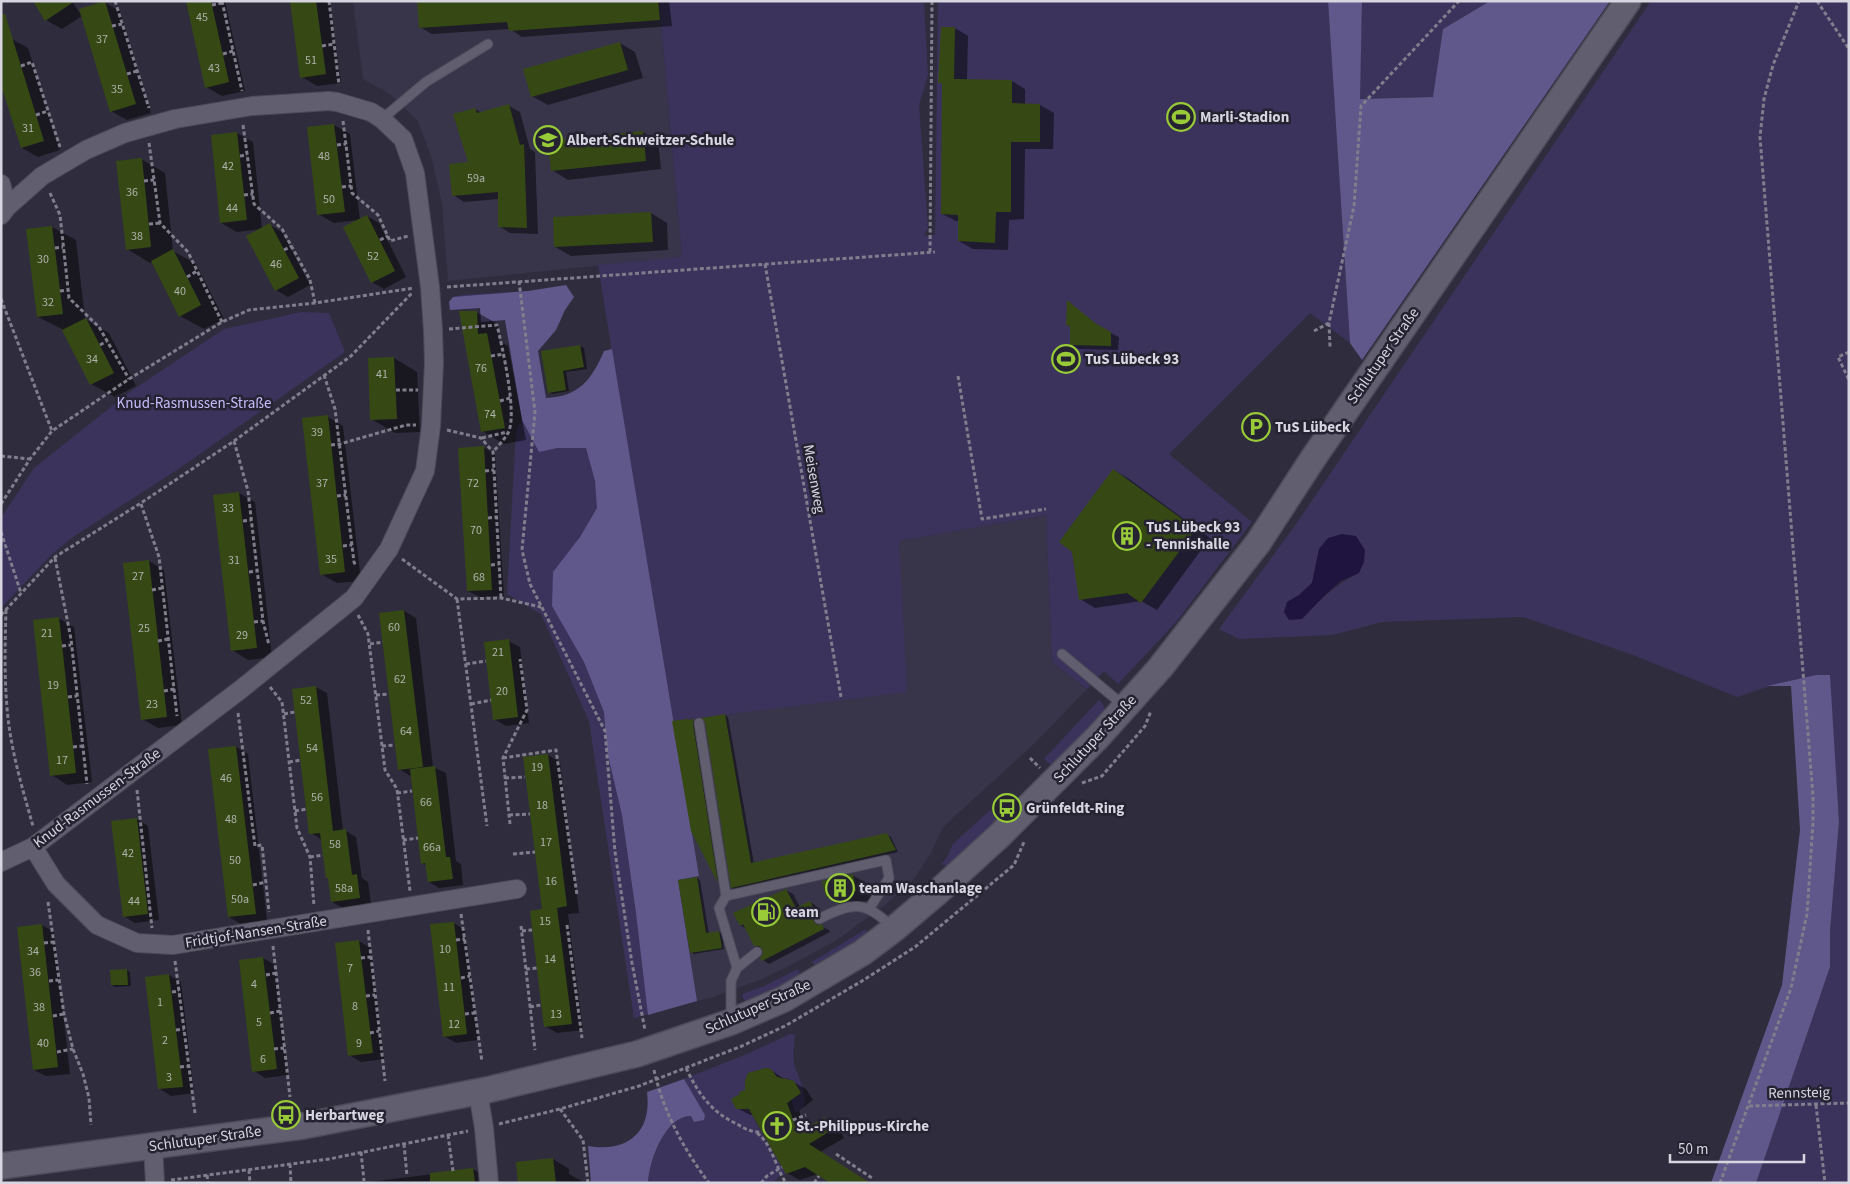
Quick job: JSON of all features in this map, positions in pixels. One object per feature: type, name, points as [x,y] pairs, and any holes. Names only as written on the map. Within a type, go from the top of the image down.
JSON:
[{"type":"main road","name":"Schlutuper Straße","points":[[1,1166],[304,1126],[478,1092],[649,1050],[731,1022],[784,998],[862,953],[940,890],[1005,831],[1064,773],[1160,668],[1258,543],[1319,449],[1628,1]]},
{"type":"street","name":"Knud-Rasmussen-Straße","points":[[1,862],[33,847],[240,690],[354,598],[389,549],[425,471],[431,426],[435,287],[415,173],[403,138],[382,119],[371,112],[329,101],[252,106],[174,119],[125,133],[86,150],[42,176],[4,211]]},
{"type":"street","points":[[1,184],[4,211]]},
{"type":"street","name":"Fridtjof-Nansen-Straße","points":[[33,847],[56,884],[97,925],[137,943],[173,946],[517,890]]},
{"type":"street","points":[[478,1092],[484,1128],[489,1183]]},
{"type":"street","points":[[153,1146],[155,1183]]},
{"type":"lane","points":[[382,119],[426,82],[488,44]]},
{"type":"lane","points":[[1062,654],[1125,707]]},
{"type":"lane","points":[[699,723],[726,896],[719,908],[738,968]]},
{"type":"lane","points":[[726,896],[886,860],[889,878],[869,908]]},
{"type":"lane","points":[[819,919],[836,910],[854,906],[869,908],[879,914],[894,929]]},
{"type":"lane","points":[[731,1022],[732,981],[738,968],[757,952]]},
{"type":"path","points":[[115,1],[150,111]]},
{"type":"path","points":[[329,1],[339,86]]},
{"type":"path","points":[[930,252],[932,1]]},
{"type":"path","points":[[1330,347],[1329,323],[1354,206],[1361,106],[1459,1]]},
{"type":"path","points":[[1720,1183],[1791,988],[1807,914],[1813,796],[1760,137],[1764,99],[1773,66],[1799,1]]},
{"type":"path","points":[[1817,1],[1849,49]]},
{"type":"path","points":[[212,5],[222,2],[242,92]]},
{"type":"path","points":[[112,26],[122,24]]},
{"type":"path","points":[[322,46],[334,44]]},
{"type":"path","points":[[223,54],[233,51]]},
{"type":"path","points":[[21,66],[32,62],[60,148]]},
{"type":"path","points":[[127,74],[137,71]]},
{"type":"path","points":[[36,115],[48,111]]},
{"type":"path","points":[[342,113],[352,193],[378,215],[390,241],[409,235]]},
{"type":"path","points":[[243,120],[254,204],[282,229],[310,280],[315,303]]},
{"type":"path","points":[[148,137],[160,223],[188,252],[222,322]]},
{"type":"path","points":[[337,145],[346,144]]},
{"type":"path","points":[[240,156],[248,155]]},
{"type":"path","points":[[144,182],[154,180]]},
{"type":"path","points":[[342,187],[351,186]]},
{"type":"path","points":[[48,190],[60,215],[69,298],[99,327],[128,379]]},
{"type":"path","points":[[244,195],[253,194]]},
{"type":"path","points":[[149,224],[160,223]]},
{"type":"path","points":[[380,240],[388,236]]},
{"type":"path","points":[[284,250],[292,246]]},
{"type":"path","points":[[55,248],[63,247]]},
{"type":"path","points":[[435,287],[935,252]]},
{"type":"path","name":"Meisenweg","points":[[765,264],[840,697]]},
{"type":"path","points":[[187,277],[197,271]]},
{"type":"path","points":[[519,281],[535,412],[522,550],[530,584],[605,731],[615,852],[632,963],[649,1050],[656,1080],[679,1139],[709,1183]]},
{"type":"path","points":[[1,504],[30,459],[52,431],[128,379],[222,322],[249,310],[315,303],[417,288],[351,356],[234,441],[55,557],[1,614]]},
{"type":"path","points":[[60,291],[68,290]]},
{"type":"path","points":[[1,299],[52,431]]},
{"type":"path","points":[[1314,331],[1329,323]]},
{"type":"path","points":[[444,330],[497,325],[504,354],[510,398],[509,432],[493,452]]},
{"type":"path","points":[[100,345],[107,341]]},
{"type":"path","points":[[1849,352],[1838,357],[1849,380]]},
{"type":"path","points":[[491,356],[504,354]]},
{"type":"path","points":[[324,375],[335,409],[354,562],[359,571]]},
{"type":"path","points":[[958,376],[982,519],[1046,509]]},
{"type":"path","points":[[396,390],[419,390]]},
{"type":"path","points":[[500,400],[510,398]]},
{"type":"path","points":[[331,445],[406,425],[416,425]]},
{"type":"path","points":[[440,428],[481,438],[509,432]]},
{"type":"path","points":[[481,438],[493,452],[501,598]]},
{"type":"path","points":[[234,441],[248,491],[263,621],[270,652]]},
{"type":"path","points":[[1,456],[30,459]]},
{"type":"path","points":[[485,471],[494,470]]},
{"type":"path","points":[[337,496],[346,495]]},
{"type":"path","points":[[141,503],[159,557],[178,721]]},
{"type":"path","points":[[488,518],[497,517]]},
{"type":"path","points":[[243,521],[251,520]]},
{"type":"path","points":[[1,532],[21,594]]},
{"type":"path","points":[[343,546],[352,545]]},
{"type":"path","points":[[55,557],[71,645],[88,788]]},
{"type":"path","points":[[400,558],[457,599],[501,598],[542,607]]},
{"type":"path","points":[[491,565],[499,564]]},
{"type":"path","points":[[248,572],[257,571]]},
{"type":"path","points":[[152,590],[162,588]]},
{"type":"path","points":[[457,599],[487,826]]},
{"type":"path","points":[[6,610],[5,677],[8,719],[33,828]]},
{"type":"path","points":[[356,612],[368,634],[370,644],[385,770],[397,789],[410,895]]},
{"type":"path","points":[[254,622],[263,621]]},
{"type":"path","points":[[158,640],[168,639]]},
{"type":"path","points":[[370,644],[383,642]]},
{"type":"path","points":[[62,646],[71,645]]},
{"type":"path","points":[[510,824],[503,758],[527,710],[520,659]]},
{"type":"path","points":[[466,664],[486,661]]},
{"type":"path","points":[[268,685],[282,702],[297,828],[310,857],[315,911]]},
{"type":"path","points":[[164,691],[174,689]]},
{"type":"path","points":[[376,695],[389,694]]},
{"type":"path","points":[[68,697],[77,696]]},
{"type":"path","points":[[471,704],[491,700]]},
{"type":"path","points":[[238,707],[255,846]]},
{"type":"path","points":[[284,714],[295,712]]},
{"type":"path","points":[[382,746],[395,745]]},
{"type":"path","points":[[73,747],[83,746]]},
{"type":"path","points":[[503,758],[556,750],[577,894]]},
{"type":"path","points":[[289,762],[301,760]]},
{"type":"path","points":[[239,767],[245,767]]},
{"type":"path","points":[[505,778],[525,777]]},
{"type":"path","points":[[136,782],[146,887],[153,936]]},
{"type":"path","points":[[397,793],[412,791]]},
{"type":"path","points":[[244,808],[250,807]]},
{"type":"path","points":[[295,811],[307,809]]},
{"type":"path","points":[[509,815],[530,814]]},
{"type":"path","points":[[403,840],[418,838]]},
{"type":"path","points":[[248,847],[262,845],[270,920]]},
{"type":"path","points":[[513,854],[535,852]]},
{"type":"path","points":[[310,857],[323,855]]},
{"type":"path","points":[[253,885],[266,882]]},
{"type":"path","points":[[48,900],[64,1014],[89,1098],[91,1125]]},
{"type":"path","points":[[460,906],[482,1062]]},
{"type":"path","points":[[367,922],[385,1081]]},
{"type":"path","points":[[567,925],[582,1038]]},
{"type":"path","points":[[521,926],[535,1050]]},
{"type":"path","points":[[522,931],[532,930]]},
{"type":"path","points":[[272,938],[290,1097]]},
{"type":"path","points":[[456,940],[464,939]]},
{"type":"path","points":[[44,943],[53,942]]},
{"type":"path","points":[[174,955],[195,1113]]},
{"type":"path","points":[[361,958],[371,957]]},
{"type":"path","points":[[526,969],[537,968]]},
{"type":"path","points":[[266,975],[276,973]]},
{"type":"path","points":[[461,978],[470,976]]},
{"type":"path","points":[[49,981],[58,980]]},
{"type":"path","points":[[172,992],[179,991]]},
{"type":"path","points":[[366,996],[375,995]]},
{"type":"path","points":[[155,1183],[361,1152],[484,1128],[560,1109],[656,1080],[742,1046],[785,1026],[825,1003]]},
{"type":"path","points":[[530,1007],[541,1004]]},
{"type":"path","points":[[270,1013],[280,1011]]},
{"type":"path","points":[[465,1014],[475,1013]]},
{"type":"path","points":[[53,1016],[64,1014]]},
{"type":"path","points":[[176,1030],[184,1029]]},
{"type":"path","points":[[370,1033],[379,1031]]},
{"type":"path","points":[[274,1049],[284,1048]]},
{"type":"path","points":[[57,1052],[73,1049]]},
{"type":"path","points":[[180,1067],[189,1066]]},
{"type":"path","points":[[686,1068],[695,1086],[708,1104],[730,1121],[761,1136],[780,1168],[786,1183]]},
{"type":"path","name":"Rennsteig","points":[[1749,1106],[1849,1104]]},
{"type":"path","points":[[1816,1105],[1825,1183]]},
{"type":"path","points":[[560,1109],[583,1140],[588,1183]]},
{"type":"path","points":[[793,1120],[806,1115]]},
{"type":"path","points":[[756,1132],[762,1132]]},
{"type":"path","points":[[448,1135],[452,1171]]},
{"type":"path","points":[[404,1144],[407,1176]]},
{"type":"path","points":[[361,1152],[364,1181]]},
{"type":"path","points":[[836,1154],[872,1178]]},
{"type":"path","points":[[290,1164],[291,1183]]},
{"type":"path","points":[[761,1183],[767,1176],[780,1168]]},
{"type":"path","points":[[249,1170],[250,1183]]},
{"type":"path","points":[[207,1175],[208,1183]]},
{"type":"path","points":[[814,1183],[819,1176]]},
{"type":"shaded area","name":"Albert-Schweitzer-Schule","points":[[353,1],[659,1],[682,257],[448,281],[442,203],[432,159],[418,121],[390,94],[363,79]]},
{"type":"shaded area","points":[[1328,1],[1362,1],[1360,99],[1433,97],[1443,29],[1490,1],[1610,1],[1362,360],[1350,343]]},
{"type":"shaded area","points":[[566,285],[574,297],[565,310],[556,330],[538,351],[546,398],[567,394],[583,385],[595,370],[604,351],[612,349],[699,876],[678,880],[697,1001],[648,1015],[622,815],[607,751],[604,712],[584,662],[552,606],[553,572],[580,537],[597,508],[595,481],[586,448],[557,448],[539,452],[522,420],[505,320],[481,322],[480,308],[450,310],[449,302],[453,297],[528,291]]},
{"type":"shaded area","points":[[1046,515],[1052,662],[1087,689],[1036,742],[943,827],[931,853],[913,880],[886,904],[837,940],[785,968],[762,979],[697,1001],[678,880],[699,876],[672,721],[725,714],[898,541]]},
{"type":"shaded area","points":[[1342,534],[1356,536],[1365,550],[1364,562],[1359,573],[1341,581],[1302,619],[1289,620],[1284,612],[1287,602],[1299,595],[1312,583],[1319,549],[1328,538]]},
{"type":"shaded area","points":[[1816,675],[1830,675],[1839,822],[1830,931],[1830,967],[1756,1183],[1711,1183],[1782,985],[1800,830],[1791,686],[1767,686]]},
{"type":"shaded area","points":[[684,1079],[705,1115],[704,1120],[694,1122],[691,1116],[673,1123],[666,1131],[655,1152],[648,1183],[591,1183],[588,1146],[615,1146],[626,1143],[641,1129],[646,1118],[648,1106],[647,1092]]},
{"type":"green space","points":[[659,1],[924,1],[928,75],[919,105],[928,228],[924,236],[935,235],[938,1],[1328,1],[1350,343],[1310,313],[1169,454],[1252,522],[1177,621],[1118,684],[1104,671],[1087,689],[1052,662],[1046,515],[899,541],[907,692],[672,721],[699,876],[678,880],[697,1001],[634,1018],[589,721],[541,614],[507,594],[516,431],[522,420],[505,320],[481,322],[480,308],[450,310],[449,302],[453,297],[461,295],[528,291],[549,418],[621,408],[598,265],[682,257]]},
{"type":"green space","points":[[1362,1],[1490,1],[1443,29],[1434,97],[1359,99]]},
{"type":"green space","points":[[1651,1],[1849,1],[1849,1183],[1756,1183],[1830,967],[1830,931],[1839,822],[1829,675],[1794,680],[1737,697],[1633,655],[1523,617],[1382,622],[1332,635],[1239,639],[1219,629],[1294,527]],"holes":[[[1319,549],[1359,573],[1328,593],[1302,619],[1287,602],[1299,595],[1312,583]]]},
{"type":"green space","points":[[301,312],[329,313],[345,352],[177,470],[73,537],[52,554],[1,608],[1,518],[34,468],[131,391],[224,329]]},
{"type":"green space","points":[[1099,700],[1103,704],[1106,713],[1055,769],[1044,759]]},
{"type":"green space","points":[[990,810],[1001,821],[950,867],[941,864],[946,859],[953,844]]},
{"type":"green space","points":[[866,929],[866,936],[818,969],[812,962]]},
{"type":"green space","points":[[798,969],[801,978],[745,1002],[742,994],[764,986]]},
{"type":"green space","points":[[790,1034],[795,1035],[794,1063],[804,1092],[804,1105],[801,1110],[795,1113],[791,1099],[800,1094],[797,1084],[788,1078],[776,1078],[771,1069],[766,1068],[749,1073],[745,1083],[750,1109],[786,1174],[781,1175],[772,1183],[648,1183],[651,1163],[666,1132],[682,1118],[691,1116],[695,1122],[705,1115],[684,1079],[747,1054]]},
{"type":"building","points":[[33,1],[75,1],[45,21]]},
{"type":"building","points":[[105,1],[136,104],[110,112],[79,9]]},
{"type":"building","points":[[186,1],[211,1],[229,82],[205,88]]},
{"type":"building","points":[[290,1],[316,1],[326,74],[300,78]]},
{"type":"building","points":[[417,1],[658,1],[660,20],[509,31],[507,22],[419,28]]},
{"type":"building","points":[[1,14],[5,14],[44,141],[21,148],[1,85]]},
{"type":"building","points":[[941,27],[955,27],[954,79],[1012,80],[1012,103],[1040,104],[1040,142],[1011,142],[1011,212],[996,212],[995,243],[958,241],[958,215],[941,214],[942,83],[938,83]]},
{"type":"building","points":[[620,42],[628,70],[531,97],[523,69]]},
{"type":"building","points":[[509,104],[520,145],[524,144],[527,228],[498,227],[498,192],[452,196],[449,164],[468,162],[453,114],[475,108],[477,113]]},
{"type":"building","points":[[334,124],[345,212],[317,215],[307,127]]},
{"type":"building","points":[[643,131],[646,161],[551,171],[548,141]]},
{"type":"building","points":[[237,132],[247,220],[220,223],[211,135]]},
{"type":"building","points":[[142,158],[151,247],[126,250],[116,161]]},
{"type":"building","points":[[651,212],[653,242],[554,247],[553,217]]},
{"type":"building","points":[[367,215],[395,271],[371,283],[343,227]]},
{"type":"building","points":[[270,223],[299,278],[275,291],[246,236]]},
{"type":"building","points":[[52,226],[63,314],[37,317],[26,229]]},
{"type":"building","points":[[173,249],[201,305],[179,317],[151,261]]},
{"type":"building","points":[[1067,300],[1095,323],[1111,332],[1111,346],[1070,345],[1070,326],[1066,325]]},
{"type":"building","points":[[459,311],[477,311],[478,334],[487,333],[505,428],[481,432]]},
{"type":"building","points":[[86,318],[114,373],[90,385],[62,330]]},
{"type":"building","points":[[580,345],[584,367],[563,371],[566,390],[548,393],[541,351]]},
{"type":"building","points":[[394,357],[397,419],[370,420],[368,358]]},
{"type":"building","points":[[328,415],[345,572],[320,575],[302,418]]},
{"type":"building","points":[[484,446],[492,590],[467,591],[458,448]]},
{"type":"building","name":"TuS Lübeck 93 - Tennishalle","points":[[1113,469],[1196,529],[1141,603],[1127,593],[1079,600],[1072,552],[1059,542]]},
{"type":"building","points":[[239,492],[257,648],[231,651],[213,495]]},
{"type":"building","points":[[149,560],[167,717],[141,720],[123,563]]},
{"type":"building","points":[[404,610],[423,767],[398,770],[379,613]]},
{"type":"building","points":[[59,617],[76,773],[50,776],[33,620]]},
{"type":"building","points":[[509,639],[518,717],[493,720],[484,642]]},
{"type":"building","points":[[316,686],[333,831],[346,829],[352,875],[357,874],[360,898],[331,902],[320,833],[309,834],[292,689]]},
{"type":"building","points":[[725,714],[751,863],[887,833],[896,850],[731,888],[705,722],[702,718]]},
{"type":"building","points":[[694,719],[693,724],[718,883],[691,831],[672,721]]},
{"type":"building","points":[[236,746],[256,914],[228,917],[208,749]]},
{"type":"building","points":[[548,754],[567,906],[557,908],[572,1024],[544,1027],[530,911],[542,909],[523,757]]},
{"type":"building","points":[[435,766],[446,857],[450,857],[453,879],[428,882],[425,863],[421,864],[410,769]]},
{"type":"building","points":[[137,818],[148,914],[123,917],[111,821]]},
{"type":"building","name":"team Waschanlage","points":[[853,874],[856,891],[826,897],[822,881]]},
{"type":"building","points":[[697,877],[706,933],[719,931],[722,948],[690,953],[678,880]]},
{"type":"building","points":[[786,889],[796,908],[810,901],[816,913],[813,918],[814,922],[818,925],[822,924],[824,929],[762,961],[760,958],[763,954],[762,949],[759,946],[754,946],[743,924],[740,926],[733,913]]},
{"type":"building","points":[[454,922],[467,1034],[443,1037],[430,924]]},
{"type":"building","points":[[42,924],[58,1067],[33,1070],[17,927]]},
{"type":"building","points":[[359,940],[373,1053],[348,1056],[335,943]]},
{"type":"building","points":[[263,957],[277,1069],[252,1072],[239,960]]},
{"type":"building","points":[[127,969],[128,985],[111,985],[110,970]]},
{"type":"building","points":[[169,974],[183,1087],[158,1089],[145,977]]},
{"type":"building","name":"St.-Philippus-Kirche","points":[[766,1068],[771,1069],[777,1077],[794,1081],[801,1093],[787,1103],[798,1133],[824,1117],[832,1130],[809,1144],[870,1183],[830,1183],[805,1167],[786,1174],[749,1109],[736,1109],[731,1099],[740,1094],[739,1092],[745,1090],[745,1081],[748,1073]]},
{"type":"building","points":[[553,1158],[556,1183],[518,1183],[516,1162]]},
{"type":"building","points":[[473,1168],[475,1183],[430,1183],[430,1173]]},
{"type":"place","name":"Marli-Stadion","points":[[1181,117]]},
{"type":"place","name":"Albert-Schweitzer-Schule","points":[[548,140]]},
{"type":"place","name":"TuS Lübeck 93","points":[[1066,359]]},
{"type":"place","name":"TuS Lübeck","points":[[1256,427]]},
{"type":"place","name":"TuS Lübeck 93 - Tennishalle","points":[[1127,536]]},
{"type":"place","name":"Grünfeldt-Ring","points":[[1007,808]]},
{"type":"place","name":"team Waschanlage","points":[[840,888]]},
{"type":"place","name":"team","points":[[766,912]]},
{"type":"place","name":"Herbartweg","points":[[286,1115]]},
{"type":"place","name":"St.-Philippus-Kirche","points":[[777,1126]]}]
